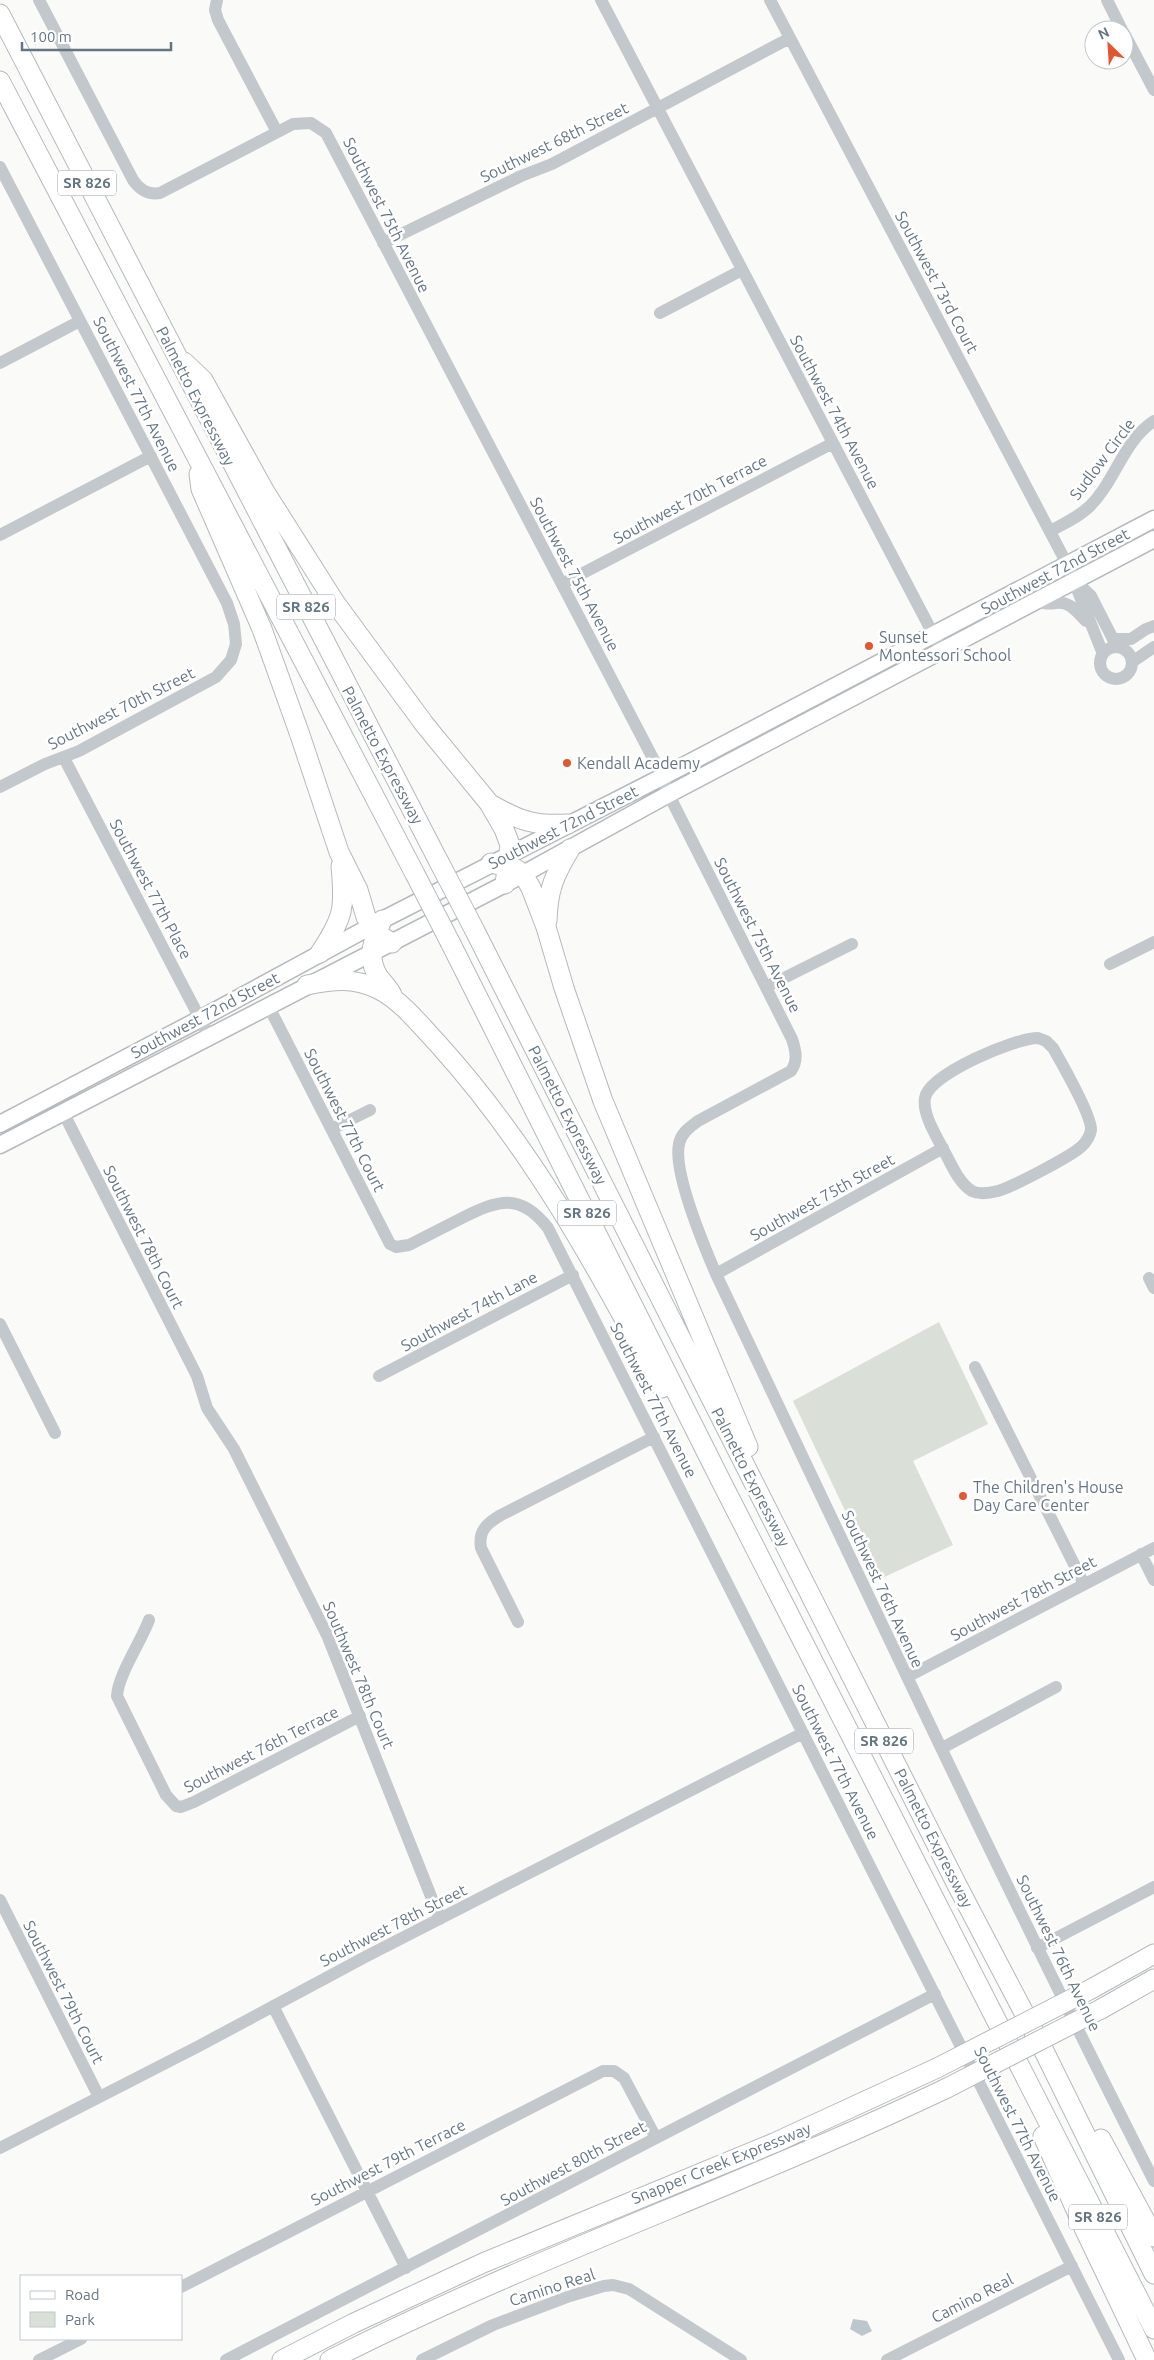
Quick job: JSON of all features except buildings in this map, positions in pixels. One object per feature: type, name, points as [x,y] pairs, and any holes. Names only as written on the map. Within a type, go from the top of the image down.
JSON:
[{"type":"highway","name":"Palmetto Expressway","points":[[0,14],[474,929],[952,1876],[1037,2037],[1154,2274]]},
{"type":"highway","name":"Palmetto Expressway","points":[[0,81],[416,874],[723,1485],[1154,2329]]},
{"type":"highway","points":[[174,352],[203,380],[265,492],[336,604],[391,680],[489,803],[507,835],[508,864],[505,884]]},
{"type":"highway","points":[[196,453],[201,489],[262,629],[303,742],[339,852],[380,930],[371,952],[376,971],[394,999],[451,1059],[546,1185],[590,1254],[692,1446],[723,1485]]},
{"type":"highway","points":[[489,803],[515,818],[530,823],[568,824]]},
{"type":"highway","points":[[546,927],[551,882],[570,849]]},
{"type":"highway","points":[[320,953],[336,928],[343,907],[344,899],[339,852]]},
{"type":"highway","points":[[508,864],[531,888],[546,927],[579,1033],[606,1109],[750,1450],[746,1468]]},
{"type":"highway","points":[[307,985],[338,979],[351,980],[379,989],[394,999]]},
{"type":"highway","name":"Snapper Creek Expressway","points":[[282,2360],[362,2319],[500,2255],[774,2143],[937,2068],[1092,1989],[1154,1954]]},
{"type":"highway","name":"Snapper Creek Expressway","points":[[330,2360],[509,2275],[803,2154],[947,2088],[1101,2009],[1154,1979]]},
{"type":"highway","points":[[1037,2037],[1055,2054],[1154,2237]]},
{"type":"highway","points":[[1041,2105],[1041,2131],[1084,2228],[1147,2360]]},
{"type":"main road","name":"Southwest 72nd Street","points":[[380,930],[508,864],[568,824],[662,777],[1154,519]]},
{"type":"main road","name":"Southwest 72nd Street","points":[[508,864],[570,849],[669,794],[1154,540]]},
{"type":"main road","points":[[813,698],[822,714]]},
{"type":"main road","name":"Southwest 72nd Street","points":[[0,1124],[200,1019],[320,953],[505,884]]},
{"type":"main road","name":"Southwest 72nd Street","points":[[0,1144],[371,952]]},
{"type":"main road","points":[[259,986],[268,1005]]},
{"type":"main road","points":[[55,1095],[63,1112]]},
{"type":"street","points":[[39,0],[133,180],[140,189],[149,193],[160,193],[276,132],[218,20],[217,1]]},
{"type":"street","points":[[601,0],[657,108]]},
{"type":"street","name":"Southwest 73rd Court","points":[[770,0],[1075,581]]},
{"type":"street","points":[[1107,0],[1117,20]]},
{"type":"street","name":"Southwest 68th Street","points":[[383,243],[521,176],[552,164],[790,38]]},
{"type":"street","points":[[1134,52],[1154,90]]},
{"type":"street","name":"Southwest 74th Avenue","points":[[657,108],[942,651]]},
{"type":"street","name":"Southwest 75th Avenue","points":[[276,132],[296,123],[311,123],[320,127],[328,135],[662,777],[766,987],[795,1050]]},
{"type":"street","name":"Southwest 77th Avenue","points":[[0,167],[227,603],[234,624],[236,640]]},
{"type":"street","points":[[660,313],[742,270]]},
{"type":"street","points":[[0,363],[80,321]]},
{"type":"street","name":"Sudlow Circle","points":[[1050,531],[1073,519],[1089,507],[1127,450],[1144,428],[1154,421]]},
{"type":"street","name":"Southwest 70th Terrace","points":[[562,584],[833,443]]},
{"type":"street","points":[[0,535],[151,456]]},
{"type":"street","points":[[1075,581],[1089,624],[1103,654],[1100,668],[1105,675],[1112,679],[1126,676],[1132,662],[1154,647]]},
{"type":"street","points":[[1075,581],[1091,596],[1115,643],[1127,652],[1132,662]]},
{"type":"street","points":[[1037,601],[1047,605],[1060,603],[1069,605],[1089,624]]},
{"type":"street","points":[[1103,654],[1115,643],[1131,639],[1154,626]]},
{"type":"street","name":"Southwest 70th Street","points":[[0,787],[45,764],[64,758],[210,682],[228,664],[234,652],[236,640]]},
{"type":"street","name":"Southwest 77th Place","points":[[64,758],[209,1036]]},
{"type":"street","points":[[1110,964],[1154,942]]},
{"type":"street","points":[[766,987],[852,944]]},
{"type":"street","name":"Southwest 77th Court","points":[[268,1005],[390,1244],[396,1247],[409,1245],[479,1210],[502,1202]]},
{"type":"street","points":[[1038,1038],[1046,1040],[1056,1053],[1084,1107],[1091,1130],[1085,1143],[1076,1151],[1008,1187],[984,1194],[975,1192],[967,1187],[943,1148],[924,1107],[926,1094],[930,1087],[942,1077],[996,1049],[1018,1041],[1038,1038]]},
{"type":"street","name":"Southwest 76th Avenue","points":[[795,1050],[796,1059],[790,1071],[698,1121],[686,1130],[680,1141],[678,1157],[698,1228],[716,1274],[907,1677],[1037,1948],[1154,2181]]},
{"type":"street","points":[[332,1129],[370,1110]]},
{"type":"street","name":"Southwest 78th Court","points":[[63,1112],[197,1376],[229,1430],[234,1449],[321,1622],[440,1919]]},
{"type":"street","name":"Southwest 75th Street","points":[[716,1274],[943,1148]]},
{"type":"street","name":"Southwest 77th Avenue","points":[[502,1202],[522,1205],[540,1219],[551,1234],[573,1275],[1119,2360]]},
{"type":"street","name":"Southwest 74th Lane","points":[[379,1376],[573,1275]]},
{"type":"street","points":[[0,1324],[55,1433]]},
{"type":"street","points":[[976,1367],[1084,1584]]},
{"type":"street","points":[[518,1622],[483,1553],[480,1536],[485,1527],[496,1518],[654,1437]]},
{"type":"street","name":"Southwest 78th Street","points":[[907,1677],[1154,1548]]},
{"type":"street","points":[[1141,1554],[1154,1580]]},
{"type":"street","name":"Southwest 76th Terrace","points":[[150,1620],[142,1640],[120,1681],[117,1696],[166,1795],[176,1806],[181,1807],[194,1802],[360,1716]]},
{"type":"street","points":[[942,1748],[1056,1687]]},
{"type":"street","name":"Southwest 78th Street","points":[[0,2148],[802,1733]]},
{"type":"street","points":[[1037,1948],[1154,1887]]},
{"type":"street","name":"Southwest 79th Court","points":[[0,1900],[99,2097]]},
{"type":"street","name":"Southwest 80th Street","points":[[226,2360],[935,1994]]},
{"type":"street","points":[[273,2006],[406,2268]]},
{"type":"street","name":"Southwest 79th Terrace","points":[[182,2286],[596,2074],[612,2070],[620,2074],[626,2081],[656,2138]]},
{"type":"street","name":"Camino Real","points":[[888,2360],[1072,2266]]},
{"type":"street","name":"Camino Real","points":[[422,2360],[511,2318],[595,2288],[613,2285],[629,2289],[741,2360]]},
{"type":"street","points":[[40,2360],[79,2340]]},
{"type":"green space","points":[[939,1322],[988,1424],[913,1461],[953,1545],[878,1580],[793,1401]]},
{"type":"shaded area","points":[[853,2319],[867,2321],[872,2331],[862,2336],[850,2329]]},
{"type":"place","name":"Sunset Montessori School","points":[[869,646]]},
{"type":"place","name":"Kendall Academy","points":[[567,763]]},
{"type":"place","name":"The Children's House Day Care Center","points":[[963,1496]]}]
